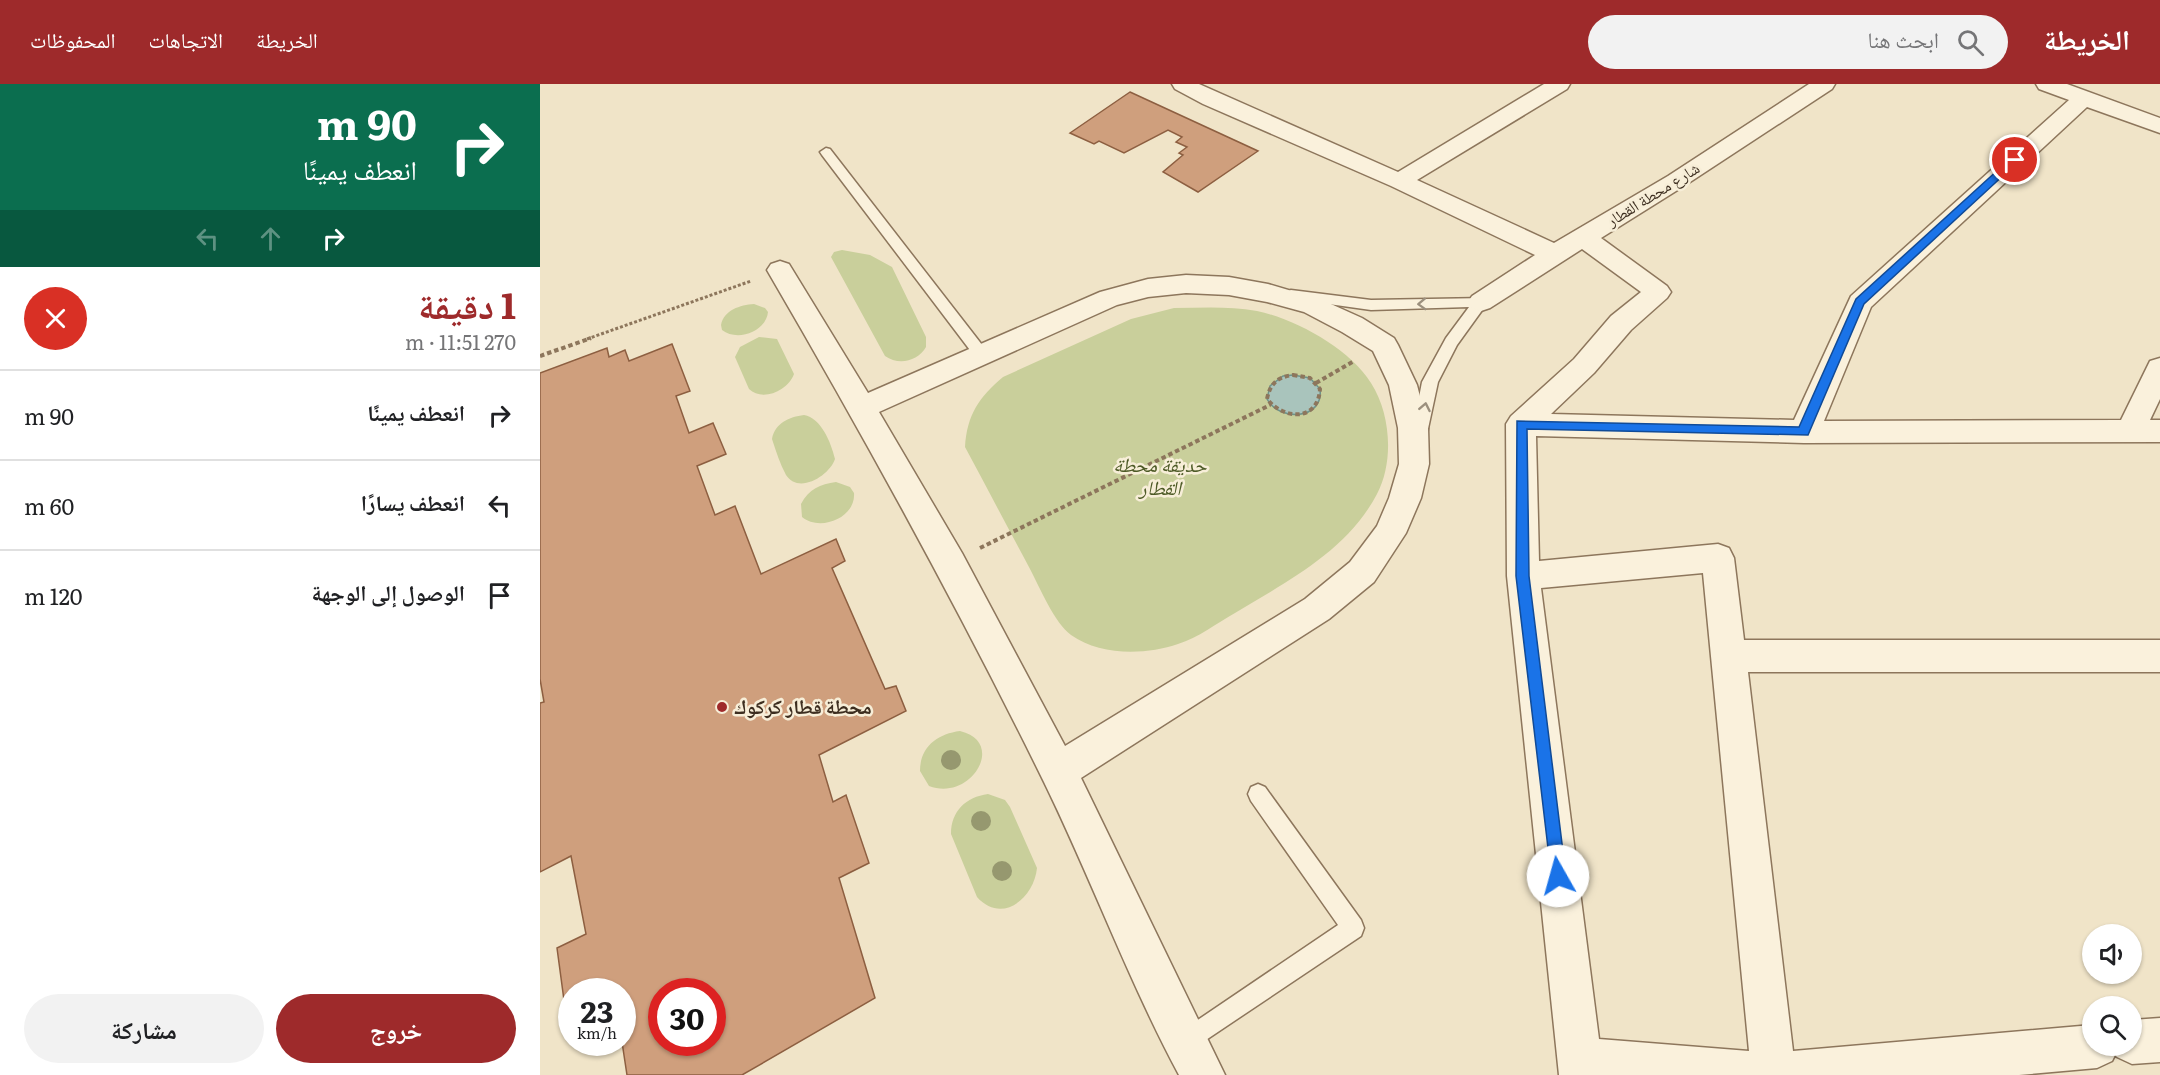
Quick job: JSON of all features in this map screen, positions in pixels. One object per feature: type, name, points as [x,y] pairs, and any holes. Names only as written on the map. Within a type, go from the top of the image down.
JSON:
[{"type":"street","points":[[1183,84],[1221,94],[1399,181],[1569,246],[1658,292],[1621,323],[1584,366],[1521,424],[1522,576],[1580,1068],[1774,1075],[2082,1047]]},
{"type":"street","points":[[1399,181],[1559,84]]},
{"type":"street","name":"شارع محطة القطار","points":[[1481,302],[1676,181],[1824,84]]},
{"type":"street","points":[[2047,84],[2160,126]]},
{"type":"street","points":[[1803,432],[1860,302],[2084,98]]},
{"type":"street","points":[[780,270],[950,563],[1058,771],[1194,1059]]},
{"type":"street","points":[[862,408],[1109,298],[1148,288],[1186,284],[1218,285],[1268,293],[1313,306],[1352,325],[1384,345],[1403,385],[1413,428],[1414,464],[1406,498],[1390,533],[1362,572],[1317,609],[1058,771]]},
{"type":"street","points":[[2131,430],[2160,368]]},
{"type":"street","points":[[1521,424],[1803,432],[2160,431]]},
{"type":"street","points":[[1522,576],[1718,558],[1774,1075]]},
{"type":"street","points":[[1729,656],[2160,656]]},
{"type":"street","points":[[2142,1041],[2160,1040]]},
{"type":"lane","points":[[826,152],[981,354]]},
{"type":"lane","points":[[1268,293],[1371,304],[1481,302]]},
{"type":"lane","points":[[1414,464],[1430,382],[1450,342],[1481,302]]},
{"type":"lane","points":[[1194,1059],[1353,928],[1258,794]]},
{"type":"path","points":[[540,356],[780,270]]},
{"type":"path","points":[[1316,383],[1384,345]]},
{"type":"path","points":[[1283,376],[1301,376],[1316,383],[1321,395],[1319,401],[1308,412],[1282,414],[1270,405],[1267,392],[1270,386],[1283,376]]},
{"type":"path","points":[[950,563],[1270,405]]},
{"type":"green space","points":[[842,250],[870,255],[892,267],[926,337],[926,347],[918,356],[913,359],[896,361],[885,356],[831,257],[834,252]]},
{"type":"green space","points":[[754,304],[765,308],[768,312],[766,319],[757,330],[735,335],[722,330],[721,325],[729,312],[738,307]]},
{"type":"green space","name":"حديقة محطة القطار","points":[[1174,308],[1226,308],[1257,311],[1305,328],[1336,347],[1362,370],[1378,395],[1388,438],[1386,468],[1377,494],[1364,514],[1350,532],[1315,563],[1193,638],[1165,648],[1138,652],[1109,650],[1083,642],[1071,635],[1059,622],[965,447],[968,425],[981,400],[1003,377],[1131,319]]},
{"type":"green space","points":[[759,337],[777,339],[794,374],[781,390],[761,395],[749,389],[735,357],[740,347]]},
{"type":"green space","points":[[804,415],[820,426],[828,438],[835,459],[821,476],[806,483],[798,483],[786,475],[772,439],[776,429],[783,422]]},
{"type":"green space","points":[[836,482],[850,487],[854,493],[853,502],[843,516],[827,523],[809,521],[802,517],[801,504],[811,491],[825,484]]},
{"type":"green space","points":[[960,731],[974,737],[981,746],[982,757],[978,769],[970,779],[958,786],[944,789],[929,786],[920,771],[923,755],[931,743],[937,739]]},
{"type":"green space","points":[[988,794],[1005,800],[1010,807],[1037,868],[1030,889],[1023,898],[1006,908],[987,905],[977,897],[951,834],[954,818],[961,806],[973,798]]},
{"type":"water","points":[[1283,376],[1310,378],[1320,389],[1315,407],[1308,412],[1290,414],[1281,412],[1267,399],[1270,386]]},
{"type":"building","points":[[1130,92],[1258,151],[1198,192],[1163,172],[1183,155],[1179,153],[1187,147],[1176,142],[1182,137],[1168,130],[1124,153],[1099,141],[1094,144],[1070,133]]},
{"type":"building","name":"محطة قطار كركوك","points":[[672,344],[690,391],[676,396],[689,433],[713,423],[726,454],[697,466],[715,515],[735,506],[761,574],[836,539],[845,561],[832,568],[885,689],[896,686],[906,711],[819,755],[833,802],[846,795],[869,863],[839,878],[875,998],[742,1075],[627,1075],[624,1056],[636,1056],[636,978],[561,978],[557,948],[586,934],[571,856],[540,872],[540,703],[544,702],[540,679],[540,373],[607,348],[609,357],[625,350],[629,361]]},
{"type":"place","name":"محطة قطار كركوك","points":[[722,707]]},
{"type":"route","points":[[1558,876],[1522,576],[1521,424],[1803,432],[1860,302],[2015,160]]}]
